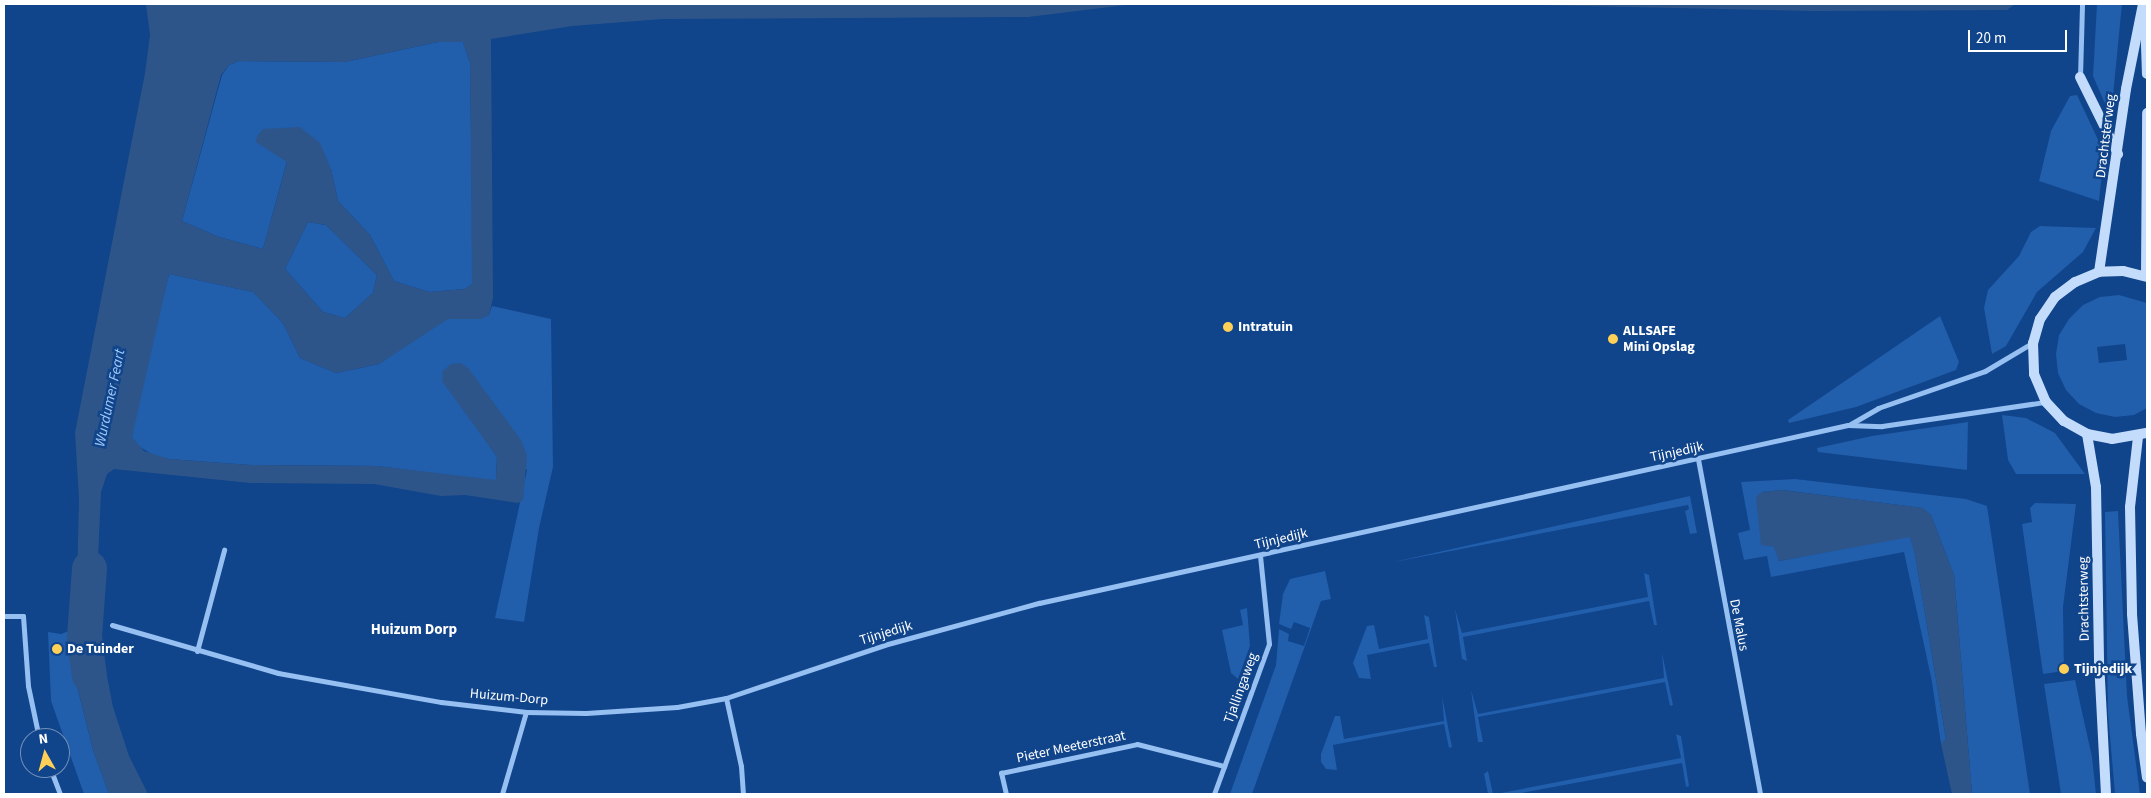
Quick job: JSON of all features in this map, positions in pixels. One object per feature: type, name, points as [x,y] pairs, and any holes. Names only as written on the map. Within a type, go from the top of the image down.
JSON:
[{"type":"main road","name":"Drachtsterweg","points":[[2144,4],[2147,74]]},
{"type":"main road","name":"Drachtsterweg","points":[[2099,272],[2118,154],[2126,89],[2144,4]]},
{"type":"main road","points":[[2080,77],[2118,154]]},
{"type":"main road","points":[[2147,113],[2146,277],[2123,271],[2099,272],[2075,282],[2055,297],[2040,319],[2033,343],[2034,374],[2046,402],[2064,421],[2088,434],[2112,439],[2143,435],[2130,507],[2132,614],[2141,734],[2147,778]]},
{"type":"main road","name":"Drachtsterweg","points":[[2088,434],[2096,487],[2098,661],[2106,794]]},
{"type":"street","points":[[2080,77],[2082,4]]},
{"type":"street","name":"Tijnjedijk","points":[[1848,425],[1878,408],[1985,371],[2033,343]]},
{"type":"street","name":"Tijnjedijk","points":[[726,698],[961,622],[1848,425],[1882,426],[2046,402]]},
{"type":"street","name":"De Malus","points":[[1698,459],[1760,794]]},
{"type":"street","points":[[197,652],[224,550]]},
{"type":"street","name":"Tjallingaweg","points":[[1214,794],[1269,644],[1260,556]]},
{"type":"street","points":[[4,616],[23,616],[28,686],[37,728]]},
{"type":"street","name":"Huizum-Dorp","points":[[112,625],[197,652],[319,682],[526,712],[630,712],[726,698]]},
{"type":"street","points":[[726,698],[741,766],[743,794]]},
{"type":"street","points":[[502,794],[526,712]]},
{"type":"street","name":"Pieter Meeterstraat","points":[[1006,794],[1001,773],[1137,744],[1224,766]]},
{"type":"street","points":[[54,778],[60,794]]},
{"type":"shaded area","points":[[2097,4],[2122,4],[2112,106],[2106,106],[2093,76]]},
{"type":"shaded area","points":[[438,42],[463,42],[470,63],[473,276],[472,284],[465,289],[429,292],[394,281],[370,235],[338,201],[331,169],[287,161],[263,249],[219,237],[182,221],[222,75],[229,65],[239,61],[345,62]]},
{"type":"shaded area","points":[[2077,95],[2101,146],[2103,162],[2099,201],[2039,181],[2051,131],[2070,96]]},
{"type":"shaded area","points":[[308,222],[326,225],[377,275],[373,293],[345,318],[323,312],[285,269]]},
{"type":"shaded area","points":[[2040,226],[2096,228],[2083,252],[2037,292],[2006,346],[1992,354],[1984,308],[1988,290],[2019,256],[2031,232]]},
{"type":"shaded area","points":[[169,274],[253,292],[283,323],[300,358],[336,373],[379,364],[434,326],[448,319],[489,315],[492,306],[551,319],[553,467],[539,528],[524,622],[495,618],[527,470],[484,438],[497,457],[496,481],[377,466],[250,465],[169,459],[155,456],[135,444],[132,437],[133,423]]},
{"type":"shaded area","points":[[2119,295],[2147,303],[2147,408],[2134,415],[2115,417],[2096,413],[2079,404],[2066,390],[2058,373],[2056,354],[2059,335],[2069,319],[2083,305],[2100,297]],"holes":[[[2125,344],[2127,360],[2099,363],[2097,347]]]},
{"type":"shaded area","points":[[1940,316],[1959,362],[1956,370],[1856,407],[1789,423],[1788,420]]},
{"type":"shaded area","points":[[2002,415],[2026,418],[2055,433],[2085,474],[2016,474],[2008,460]]},
{"type":"shaded area","points":[[1968,422],[1967,470],[1818,452],[1817,448],[1872,436]]},
{"type":"shaded area","points":[[1795,479],[1966,499],[1987,506],[2030,794],[1972,794],[1954,575],[1931,515],[1922,508],[1783,490],[1762,492],[1779,561],[1910,536],[1915,554],[1946,739],[1941,744],[1932,682],[1904,552],[1771,577],[1767,556],[1744,560],[1738,533],[1750,530],[1741,482]]},
{"type":"shaded area","points":[[1690,496],[1697,533],[1690,534],[1685,511],[1689,509],[1688,505],[1389,563]]},
{"type":"shaded area","points":[[2035,503],[2076,504],[2063,607],[2064,671],[2043,674],[2022,524],[2032,522],[2030,508]]},
{"type":"shaded area","points":[[2118,511],[2127,696],[2140,794],[2115,794],[2108,714],[2105,512]]},
{"type":"shaded area","points":[[1325,571],[1331,599],[1321,601],[1252,794],[1230,794],[1276,665],[1279,629],[1289,634],[1288,641],[1304,646],[1310,628],[1294,622],[1291,629],[1279,624],[1283,594],[1290,579]]},
{"type":"shaded area","points":[[1644,573],[1649,575],[1657,625],[1654,625],[1649,601],[1463,637],[1467,661],[1462,659],[1455,609],[1462,633],[1648,597]]},
{"type":"shaded area","points":[[1247,608],[1250,646],[1238,679],[1231,673],[1222,630],[1243,625],[1240,610]]},
{"type":"shaded area","points":[[1424,615],[1429,617],[1437,667],[1434,667],[1429,643],[1367,655],[1371,679],[1359,678],[1353,663],[1367,626],[1374,625],[1379,649],[1428,639]]},
{"type":"shaded area","points":[[71,630],[68,650],[93,750],[109,794],[84,794],[70,755],[70,728],[61,728],[51,701],[48,632],[61,634]]},
{"type":"shaded area","points":[[1662,653],[1673,705],[1670,706],[1665,682],[1478,717],[1483,742],[1478,742],[1471,690],[1478,714],[1664,678]]},
{"type":"shaded area","points":[[2075,680],[2092,757],[2096,794],[2061,794],[2044,684]]},
{"type":"shaded area","points":[[1442,696],[1452,747],[1449,748],[1444,724],[1333,745],[1337,770],[1326,769],[1321,762],[1321,754],[1335,716],[1340,716],[1344,739],[1444,721]]},
{"type":"shaded area","points":[[1676,734],[1681,736],[1689,786],[1686,787],[1682,763],[1516,794],[1496,794],[1681,758]]},
{"type":"shaded area","points":[[1488,771],[1493,794],[1488,794],[1484,774]]},
{"type":"water","points":[[146,4],[1134,4],[1028,17],[663,19],[572,26],[491,39],[493,298],[489,315],[481,319],[448,319],[379,364],[336,373],[300,358],[283,323],[253,292],[169,274],[132,437],[144,451],[169,459],[250,465],[377,466],[496,480],[497,457],[442,381],[443,371],[451,364],[461,363],[468,368],[521,440],[527,456],[523,500],[518,503],[465,495],[441,496],[374,484],[250,483],[114,469],[107,474],[101,492],[98,559],[105,579],[100,613],[95,617],[77,614],[78,608],[74,605],[77,587],[79,498],[75,433],[145,73],[150,35]],"holes":[[[438,42],[463,42],[470,63],[472,284],[465,289],[429,292],[394,281],[370,235],[338,201],[331,169],[320,143],[300,127],[263,129],[257,136],[256,142],[287,162],[263,249],[219,237],[182,221],[221,75],[229,65],[239,61],[345,62]],[[308,222],[326,225],[377,275],[373,293],[345,318],[323,312],[285,269]]]},
{"type":"water","points":[[1490,4],[2015,4],[2007,10],[1815,11]]},
{"type":"water","points":[[1782,490],[1923,508],[1931,515],[1954,575],[1972,794],[1952,794],[1941,744],[1946,738],[1915,554],[1910,537],[1779,561],[1774,547],[1761,545],[1756,497],[1762,492]]},
{"type":"water","points":[[75,626],[98,630],[113,707],[129,756],[148,794],[109,794],[93,750],[68,649],[71,630]]},
{"type":"waterway","name":"Wurdumer Feart","points":[[89,568],[84,636],[89,675]]},
{"type":"place","name":"Intratuin","points":[[1228,327]]},
{"type":"place","name":"ALLSAFE Mini Opslag","points":[[1613,339]]},
{"type":"place","name":"De Tuinder","points":[[57,649]]},
{"type":"place","name":"Tijnjedijk","points":[[2064,669]]},
{"type":"district","name":"Huizum Dorp","points":[[414,630]]}]
